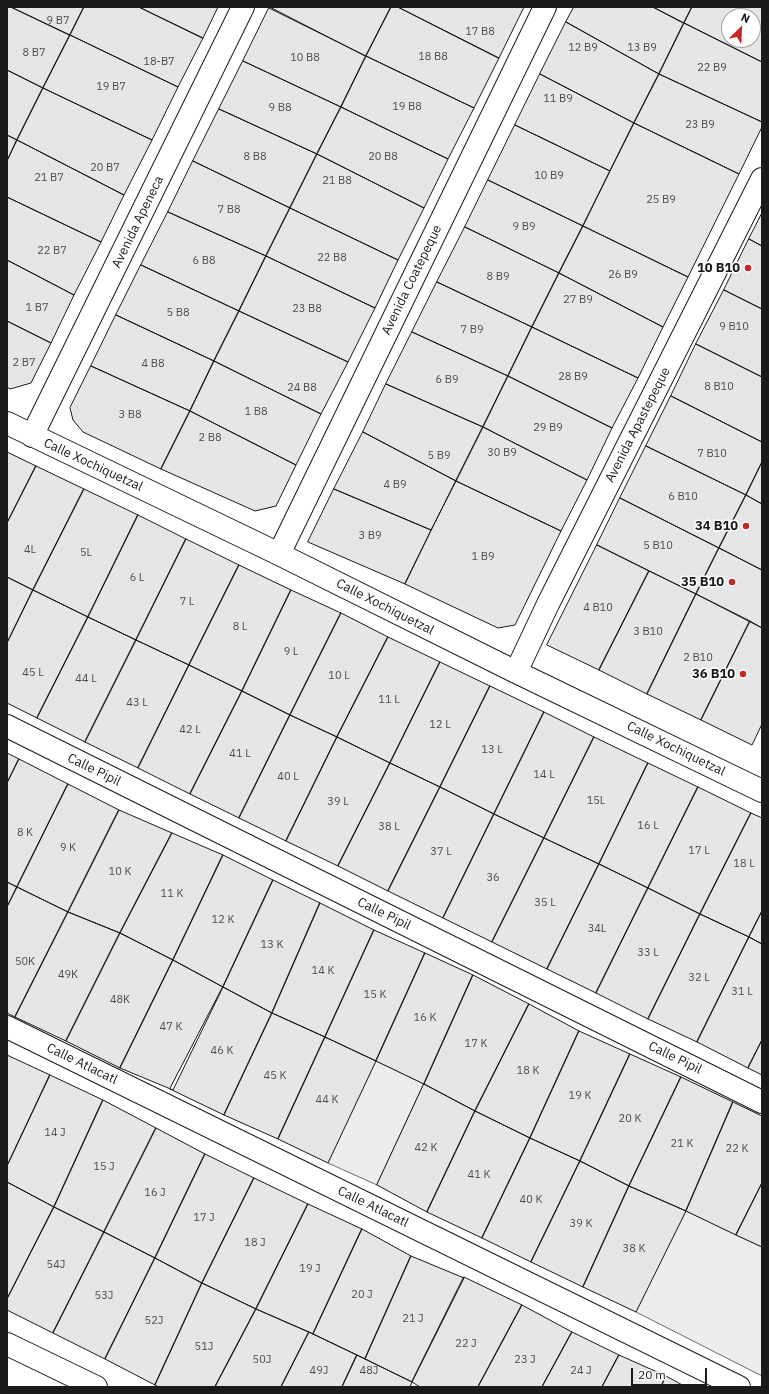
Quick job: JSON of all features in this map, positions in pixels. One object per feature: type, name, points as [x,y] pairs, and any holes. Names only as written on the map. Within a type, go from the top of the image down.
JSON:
[{"type":"street","name":"Avenida Apeneca","points":[[32,436],[243,7]]},
{"type":"street","name":"Avenida Coatepeque","points":[[278,554],[545,7]]},
{"type":"street","name":"Avenida Apastepeque","points":[[516,672],[548,604],[762,179]]},
{"type":"street","name":"Calle Xochiquetzal","points":[[7,423],[762,791]]},
{"type":"street","name":"Calle Pipil","points":[[7,726],[762,1102]]},
{"type":"street","name":"Calle Atlacatl","points":[[7,1027],[739,1387]]},
{"type":"street","points":[[7,1344],[96,1387]]},
{"type":"shaded area","points":[[376,1061],[424,1084],[377,1185],[328,1163]]},
{"type":"shaded area","points":[[686,1211],[762,1247],[762,1376],[636,1312]]},
{"type":"building","points":[[7,7],[11,7],[70,35],[43,88],[7,70]]},
{"type":"building","points":[[11,7],[84,7],[70,35]]},
{"type":"building","points":[[84,7],[139,7],[203,38],[178,87],[70,35]]},
{"type":"building","points":[[139,7],[218,7],[203,38]]},
{"type":"building","points":[[270,7],[391,7],[366,56]]},
{"type":"building","points":[[391,7],[398,7],[499,58],[474,108],[366,56]]},
{"type":"building","points":[[398,7],[524,7],[499,58]]},
{"type":"building","points":[[574,7],[653,7],[684,23],[659,74],[566,22]]},
{"type":"building","points":[[653,7],[692,7],[684,23]]},
{"type":"building","points":[[692,7],[762,7],[762,62],[734,48],[761,48],[761,8],[721,8],[721,42],[684,23]]},
{"type":"building","points":[[269,8],[366,56],[341,107],[243,61]]},
{"type":"building","points":[[566,22],[659,74],[634,123],[540,74]]},
{"type":"building","points":[[684,23],[721,42],[721,48],[734,48],[762,62],[762,122],[659,74]]},
{"type":"building","points":[[70,35],[178,87],[152,140],[43,88]]},
{"type":"building","points":[[366,56],[474,108],[448,159],[341,107]]},
{"type":"building","points":[[243,61],[341,107],[317,154],[219,109]]},
{"type":"building","points":[[7,70],[43,88],[17,140],[7,135]]},
{"type":"building","points":[[540,74],[634,123],[610,171],[515,125]]},
{"type":"building","points":[[659,74],[762,122],[762,127],[739,174],[634,123]]},
{"type":"building","points":[[43,88],[152,140],[124,195],[17,140]]},
{"type":"building","points":[[341,107],[448,159],[424,208],[317,154]]},
{"type":"building","points":[[219,109],[317,154],[290,208],[193,161]]},
{"type":"building","points":[[634,123],[739,174],[688,277],[583,226]]},
{"type":"building","points":[[515,125],[610,171],[583,226],[488,180]]},
{"type":"building","points":[[7,135],[17,140],[7,161]]},
{"type":"building","points":[[17,140],[124,195],[101,242],[7,197],[7,161]]},
{"type":"building","points":[[317,154],[424,208],[398,260],[290,208]]},
{"type":"building","points":[[193,161],[290,208],[266,256],[168,212]]},
{"type":"building","points":[[488,180],[583,226],[559,273],[465,227]]},
{"type":"building","points":[[7,197],[101,242],[74,295],[7,260]]},
{"type":"building","points":[[290,208],[398,260],[375,308],[266,256]]},
{"type":"building","points":[[168,212],[266,256],[239,311],[141,265]]},
{"type":"building","points":[[762,213],[762,246],[749,239]]},
{"type":"building","points":[[583,226],[688,277],[663,327],[559,273]]},
{"type":"building","points":[[465,227],[559,273],[532,327],[437,282]]},
{"type":"building","name":"10 B10","points":[[749,239],[762,246],[762,309],[724,290]]},
{"type":"building","points":[[266,256],[375,308],[348,362],[239,311]]},
{"type":"building","points":[[7,260],[74,295],[51,343],[7,321]]},
{"type":"building","points":[[141,265],[239,311],[214,361],[116,315]]},
{"type":"building","points":[[559,273],[663,327],[638,378],[532,327]]},
{"type":"building","points":[[437,282],[532,327],[508,376],[412,332]]},
{"type":"building","points":[[724,290],[762,309],[762,377],[696,344]]},
{"type":"building","points":[[239,311],[348,362],[321,414],[214,361]]},
{"type":"building","points":[[116,315],[214,361],[190,411],[91,366]]},
{"type":"building","points":[[7,321],[51,343],[31,383],[10,389],[7,387]]},
{"type":"building","points":[[532,327],[638,378],[612,428],[508,376]]},
{"type":"building","points":[[412,332],[508,376],[483,427],[386,384]]},
{"type":"building","points":[[696,344],[762,377],[762,442],[671,396]]},
{"type":"building","points":[[214,361],[321,414],[296,465],[190,411]]},
{"type":"building","points":[[91,366],[190,411],[161,469],[83,432],[73,420],[70,408]]},
{"type":"building","points":[[508,376],[612,428],[587,480],[483,427]]},
{"type":"building","points":[[386,384],[483,427],[456,481],[363,432]]},
{"type":"building","points":[[671,396],[762,442],[762,462],[746,495],[646,446]]},
{"type":"building","points":[[190,411],[296,465],[276,506],[255,511],[161,469]]},
{"type":"building","points":[[483,427],[587,480],[561,531],[456,481]]},
{"type":"building","points":[[363,432],[456,481],[431,530],[334,489]]},
{"type":"building","points":[[646,446],[746,495],[719,548],[620,498]]},
{"type":"building","points":[[7,452],[36,466],[7,523]]},
{"type":"building","points":[[762,462],[762,504],[746,495]]},
{"type":"building","points":[[36,466],[84,489],[33,590],[7,577],[7,523]]},
{"type":"building","points":[[456,481],[561,531],[515,625],[498,628],[405,584]]},
{"type":"building","points":[[84,489],[138,515],[88,617],[33,590]]},
{"type":"building","points":[[334,489],[431,530],[405,584],[308,542]]},
{"type":"building","name":"34 B10","points":[[746,495],[762,504],[762,570],[719,548]]},
{"type":"building","points":[[620,498],[719,548],[696,594],[597,545]]},
{"type":"building","points":[[138,515],[186,539],[136,640],[88,617]]},
{"type":"building","points":[[186,539],[239,565],[189,665],[136,640]]},
{"type":"building","points":[[597,545],[649,571],[599,670],[547,645]]},
{"type":"building","name":"35 B10","points":[[719,548],[762,570],[762,628],[696,594]]},
{"type":"building","points":[[239,565],[291,590],[242,691],[189,665]]},
{"type":"building","points":[[649,571],[696,594],[647,694],[599,670]]},
{"type":"building","points":[[7,577],[33,590],[7,643]]},
{"type":"building","points":[[33,590],[88,617],[37,718],[7,703],[7,643]]},
{"type":"building","points":[[291,590],[341,613],[290,715],[242,691]]},
{"type":"building","points":[[696,594],[750,621],[701,720],[647,694]]},
{"type":"building","points":[[341,613],[388,637],[337,737],[290,715]]},
{"type":"building","points":[[88,617],[136,640],[85,742],[37,718]]},
{"type":"building","name":"36 B10","points":[[750,621],[762,628],[762,724],[752,745],[701,720]]},
{"type":"building","points":[[388,637],[440,662],[390,763],[337,737]]},
{"type":"building","points":[[136,640],[189,665],[138,768],[85,742]]},
{"type":"building","points":[[440,662],[490,686],[440,787],[390,763]]},
{"type":"building","points":[[189,665],[242,691],[190,794],[138,768]]},
{"type":"building","points":[[490,686],[544,712],[494,814],[440,787]]},
{"type":"building","points":[[242,691],[290,715],[239,818],[190,794]]},
{"type":"building","points":[[544,712],[594,737],[544,838],[494,814]]},
{"type":"building","points":[[290,715],[337,737],[286,841],[239,818]]},
{"type":"building","points":[[337,737],[390,763],[338,866],[286,841]]},
{"type":"building","points":[[594,737],[648,763],[599,864],[544,838]]},
{"type":"building","points":[[7,753],[19,759],[7,783]]},
{"type":"building","points":[[19,759],[68,784],[17,887],[7,882],[7,783]]},
{"type":"building","points":[[390,763],[440,787],[388,891],[338,866]]},
{"type":"building","points":[[648,763],[698,787],[648,888],[599,864]]},
{"type":"building","points":[[68,784],[119,810],[68,912],[17,887]]},
{"type":"building","points":[[440,787],[494,814],[443,918],[388,891]]},
{"type":"building","points":[[698,787],[751,813],[700,914],[648,888]]},
{"type":"building","points":[[119,810],[172,833],[120,933],[68,912]]},
{"type":"building","points":[[751,813],[762,818],[762,911],[749,937],[700,914]]},
{"type":"building","points":[[494,814],[544,838],[492,942],[443,918]]},
{"type":"building","points":[[172,833],[223,855],[173,960],[120,933]]},
{"type":"building","points":[[544,838],[599,864],[547,969],[492,942]]},
{"type":"building","points":[[223,855],[273,880],[223,987],[173,960]]},
{"type":"building","points":[[599,864],[648,888],[596,993],[547,969]]},
{"type":"building","points":[[273,880],[320,903],[272,1013],[223,987]]},
{"type":"building","points":[[7,882],[17,887],[7,907]]},
{"type":"building","points":[[17,887],[68,912],[15,1017],[7,1013],[7,907]]},
{"type":"building","points":[[648,888],[700,914],[648,1019],[596,993]]},
{"type":"building","points":[[320,903],[374,930],[325,1037],[272,1013]]},
{"type":"building","points":[[762,911],[762,944],[749,937]]},
{"type":"building","points":[[68,912],[120,933],[66,1041],[15,1017]]},
{"type":"building","points":[[700,914],[749,937],[697,1042],[648,1019]]},
{"type":"building","points":[[374,930],[425,953],[376,1061],[325,1037]]},
{"type":"building","points":[[120,933],[173,960],[120,1068],[66,1041]]},
{"type":"building","points":[[749,937],[762,944],[762,1040],[748,1068],[697,1042]]},
{"type":"building","points":[[425,953],[473,975],[424,1084],[376,1061]]},
{"type":"building","points":[[173,960],[223,987],[173,1090],[120,1068]]},
{"type":"building","points":[[473,975],[529,1004],[475,1111],[424,1084]]},
{"type":"building","points":[[223,987],[272,1013],[224,1115],[170,1089]]},
{"type":"building","points":[[529,1004],[579,1031],[530,1138],[475,1111]]},
{"type":"building","points":[[272,1013],[325,1037],[278,1139],[224,1115]]},
{"type":"building","points":[[579,1031],[630,1054],[580,1161],[530,1138]]},
{"type":"building","points":[[325,1037],[376,1061],[328,1163],[278,1139]]},
{"type":"building","points":[[762,1040],[762,1075],[748,1068]]},
{"type":"building","points":[[630,1054],[681,1077],[629,1186],[580,1161]]},
{"type":"building","points":[[7,1055],[50,1075],[7,1166]]},
{"type":"building","points":[[50,1075],[103,1100],[54,1207],[7,1182],[7,1166]]},
{"type":"building","points":[[681,1077],[733,1102],[686,1211],[629,1186]]},
{"type":"building","points":[[424,1084],[475,1111],[427,1212],[377,1185]]},
{"type":"building","points":[[103,1100],[156,1128],[104,1232],[54,1207]]},
{"type":"building","points":[[733,1102],[762,1116],[762,1183],[736,1235],[686,1211]]},
{"type":"building","points":[[475,1111],[530,1138],[482,1238],[427,1212]]},
{"type":"building","points":[[156,1128],[205,1154],[155,1258],[104,1232]]},
{"type":"building","points":[[530,1138],[580,1161],[531,1262],[482,1238]]},
{"type":"building","points":[[205,1154],[254,1178],[202,1283],[155,1258]]},
{"type":"building","points":[[580,1161],[629,1186],[583,1287],[531,1262]]},
{"type":"building","points":[[254,1178],[308,1204],[256,1309],[202,1283]]},
{"type":"building","points":[[7,1182],[54,1207],[7,1299]]},
{"type":"building","points":[[762,1183],[762,1247],[736,1235]]},
{"type":"building","points":[[629,1186],[686,1211],[636,1312],[583,1287]]},
{"type":"building","points":[[308,1204],[362,1229],[313,1334],[256,1309]]},
{"type":"building","points":[[54,1207],[104,1232],[53,1333],[7,1310],[7,1299]]},
{"type":"building","points":[[362,1229],[411,1256],[365,1359],[313,1334]]},
{"type":"building","points":[[104,1232],[155,1258],[105,1359],[53,1333]]},
{"type":"building","points":[[411,1256],[464,1278],[412,1382],[365,1359]]},
{"type":"building","points":[[155,1258],[202,1283],[155,1385],[105,1359]]},
{"type":"building","points":[[464,1277],[522,1305],[478,1387],[420,1387],[412,1382]]},
{"type":"building","points":[[202,1283],[256,1309],[215,1387],[159,1387],[155,1385]]},
{"type":"building","points":[[522,1305],[572,1332],[542,1387],[478,1387]]},
{"type":"building","points":[[256,1309],[309,1332],[281,1387],[215,1387]]},
{"type":"building","points":[[309,1332],[357,1355],[342,1387],[281,1387]]},
{"type":"building","points":[[572,1332],[619,1355],[602,1387],[542,1387]]},
{"type":"building","points":[[357,1355],[412,1382],[410,1387],[342,1387]]},
{"type":"building","points":[[619,1355],[666,1376],[661,1387],[602,1387]]},
{"type":"building","points":[[666,1376],[686,1387],[661,1387]]},
{"type":"place","name":"10 B10","points":[[748,268]]},
{"type":"place","name":"34 B10","points":[[746,526]]},
{"type":"place","name":"35 B10","points":[[732,582]]},
{"type":"place","name":"36 B10","points":[[743,674]]}]
